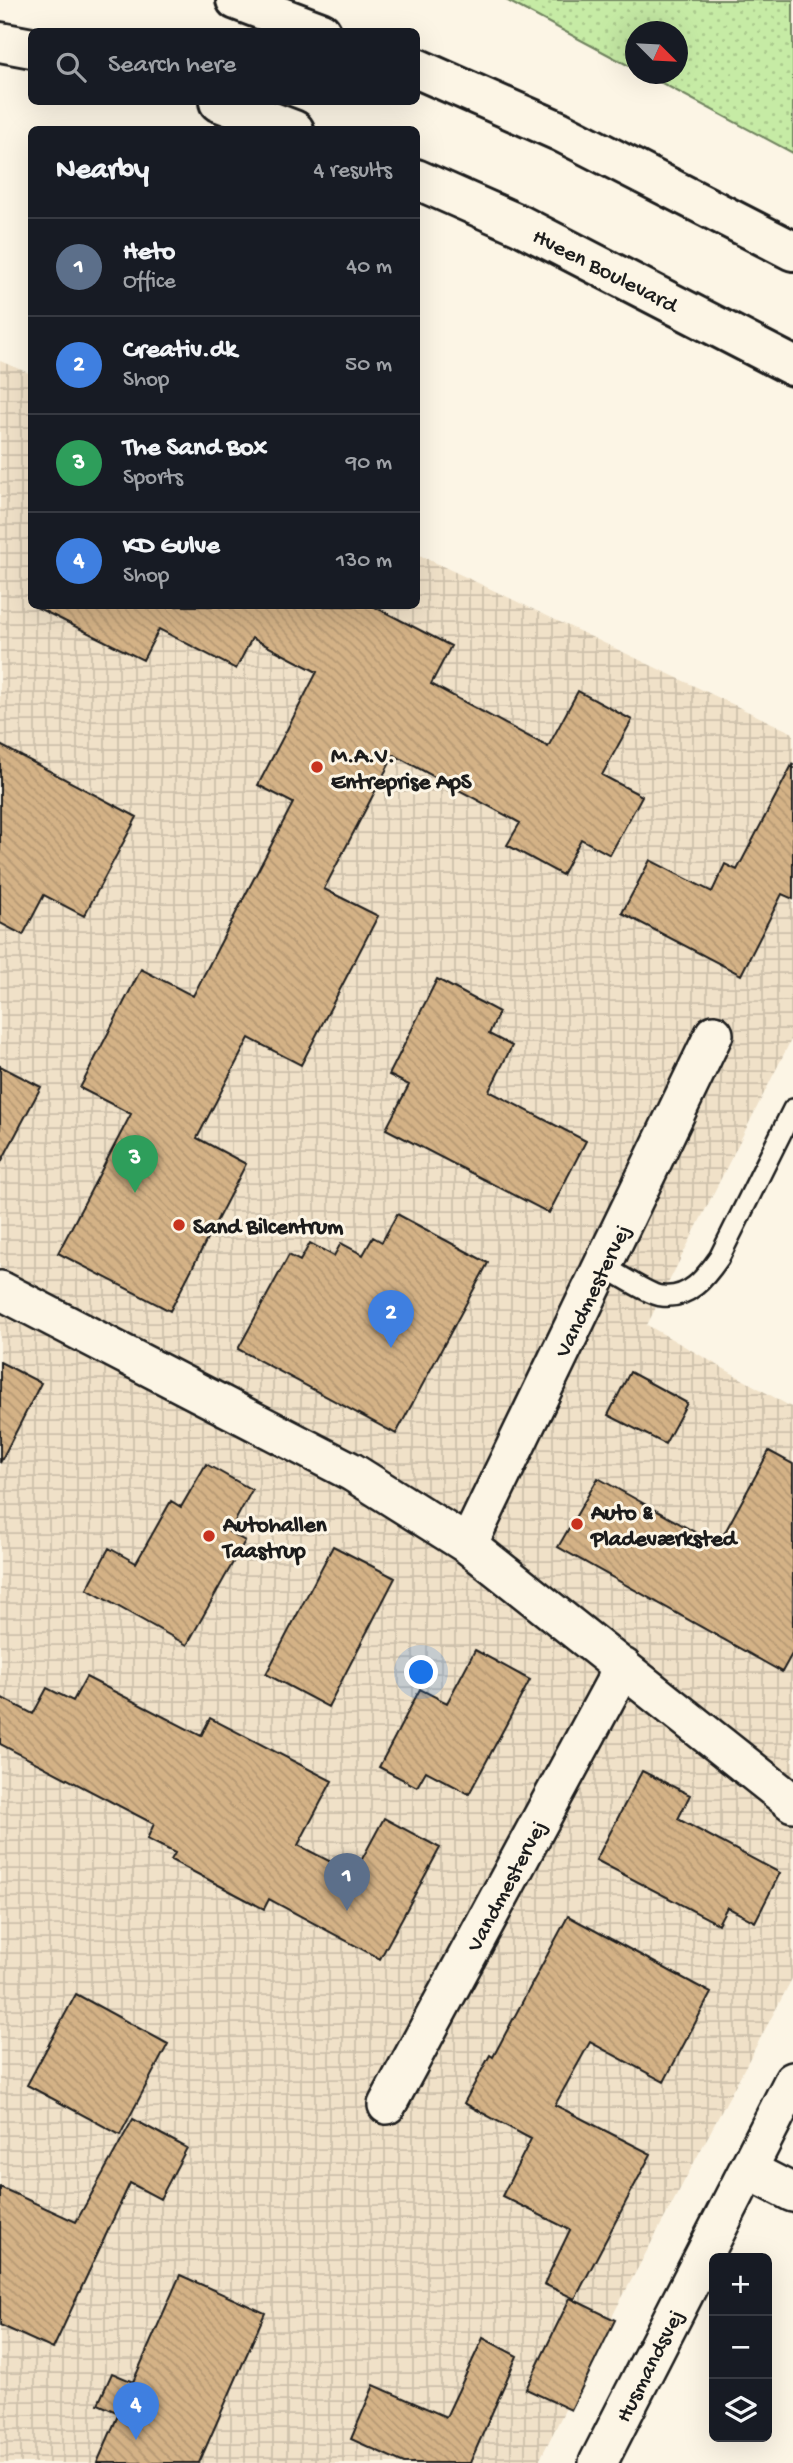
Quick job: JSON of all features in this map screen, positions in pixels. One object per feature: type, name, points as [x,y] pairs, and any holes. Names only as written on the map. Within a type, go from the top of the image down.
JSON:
[{"type":"street","points":[[236,0],[310,28]]},
{"type":"street","points":[[0,42],[28,47]]},
{"type":"street","points":[[420,70],[559,131],[793,251]]},
{"type":"street","points":[[227,105],[283,126]]},
{"type":"street","name":"Hveen Boulevard","points":[[420,181],[520,225],[793,366]]},
{"type":"street","name":"Vandmestervej","points":[[468,1545],[715,1034]]},
{"type":"street","points":[[0,1290],[352,1472],[468,1545],[793,1803]]},
{"type":"street","name":"Vandmestervej","points":[[387,2105],[623,1667]]},
{"type":"street","name":"Husmandsvej","points":[[598,2463],[793,2081]]},
{"type":"street","points":[[748,2170],[793,2193]]},
{"type":"lane","points":[[603,1266],[661,1297],[688,1292],[705,1279],[719,1258],[793,1110]]},
{"type":"shaded area","points":[[0,361],[28,373],[28,609],[420,609],[420,555],[793,733],[793,1036],[647,1325],[793,1408],[793,1977],[616,2309],[538,2463],[0,2463]]},
{"type":"green space","points":[[506,0],[793,0],[793,153],[664,84],[688,84],[688,21],[625,21],[625,64]]},
{"type":"building","points":[[40,609],[379,609],[451,646],[431,684],[548,747],[578,691],[632,720],[602,775],[642,796],[610,855],[581,839],[562,875],[507,845],[520,823],[394,755],[324,889],[378,916],[301,1065],[249,1038],[197,1138],[246,1164],[170,1311],[58,1253],[131,1114],[80,1088],[141,969],[193,996],[293,803],[258,785],[317,672],[252,638],[236,669],[159,629],[143,660]]},
{"type":"building","points":[[0,745],[137,817],[84,916],[44,895],[23,935],[0,923]]},
{"type":"building","points":[[793,763],[793,899],[782,894],[741,975],[622,913],[650,860],[712,892],[725,864],[737,870]]},
{"type":"building","points":[[437,979],[499,1012],[489,1034],[512,1046],[489,1091],[586,1141],[549,1213],[386,1129],[409,1085],[389,1075]]},
{"type":"building","points":[[0,1066],[41,1087],[0,1164]]},
{"type":"building","points":[[397,1214],[488,1263],[396,1434],[238,1349],[289,1255],[300,1261],[310,1243],[334,1256],[341,1243],[363,1255],[373,1237],[382,1242]]},
{"type":"building","points":[[0,1362],[41,1383],[0,1463]]},
{"type":"building","points":[[630,1372],[687,1403],[665,1444],[608,1415]]},
{"type":"building","points":[[769,1451],[793,1464],[793,1652],[782,1672],[558,1547],[598,1478],[718,1545]]},
{"type":"building","points":[[206,1464],[252,1490],[229,1532],[245,1541],[187,1645],[87,1589],[109,1548],[136,1563],[171,1501],[181,1507]]},
{"type":"building","points":[[333,1546],[395,1578],[328,1707],[266,1674]]},
{"type":"building","points":[[475,1650],[530,1680],[469,1794],[426,1771],[417,1787],[379,1767],[420,1689],[447,1703]]},
{"type":"building","points":[[86,1677],[201,1736],[210,1718],[332,1781],[298,1845],[354,1874],[384,1818],[440,1848],[380,1959],[269,1899],[264,1909],[171,1860],[175,1853],[147,1839],[154,1824],[0,1744],[0,1697],[33,1714],[47,1688],[73,1701]]},
{"type":"building","points":[[642,1771],[690,1795],[678,1819],[780,1873],[755,1922],[727,1907],[718,1924],[596,1860]]},
{"type":"building","points":[[568,1916],[711,1993],[664,2082],[590,2042],[555,2105],[651,2154],[575,2299],[544,2284],[570,2230],[502,2196],[531,2139],[464,2103],[490,2055],[493,2057]]},
{"type":"building","points":[[76,1994],[168,2044],[120,2135],[27,2085]]},
{"type":"building","points":[[133,2119],[187,2148],[160,2199],[130,2183],[53,2349],[0,2325],[0,2187],[76,2222]]},
{"type":"building","points":[[180,2275],[265,2313],[199,2463],[97,2463],[119,2413],[98,2404],[112,2373],[133,2382]]},
{"type":"building","points":[[570,2298],[615,2320],[571,2410],[526,2389]]},
{"type":"building","points":[[483,2338],[517,2356],[470,2463],[404,2463],[351,2439],[374,2385],[446,2417]]},
{"type":"place","name":"M.A.V. Entreprise ApS","points":[[317,767]]},
{"type":"place","name":"The Sand Box","points":[[135,1193]]},
{"type":"place","name":"Sand Bilcentrum","points":[[179,1225]]},
{"type":"place","name":"Creativ.dk","points":[[391,1348]]},
{"type":"place","name":"Auto & Pladeværksted","points":[[577,1524]]},
{"type":"place","name":"Autohallen Taastrup","points":[[209,1536]]},
{"type":"place","name":"Heto","points":[[347,1911]]},
{"type":"place","name":"KD Gulve","points":[[136,2440]]}]
